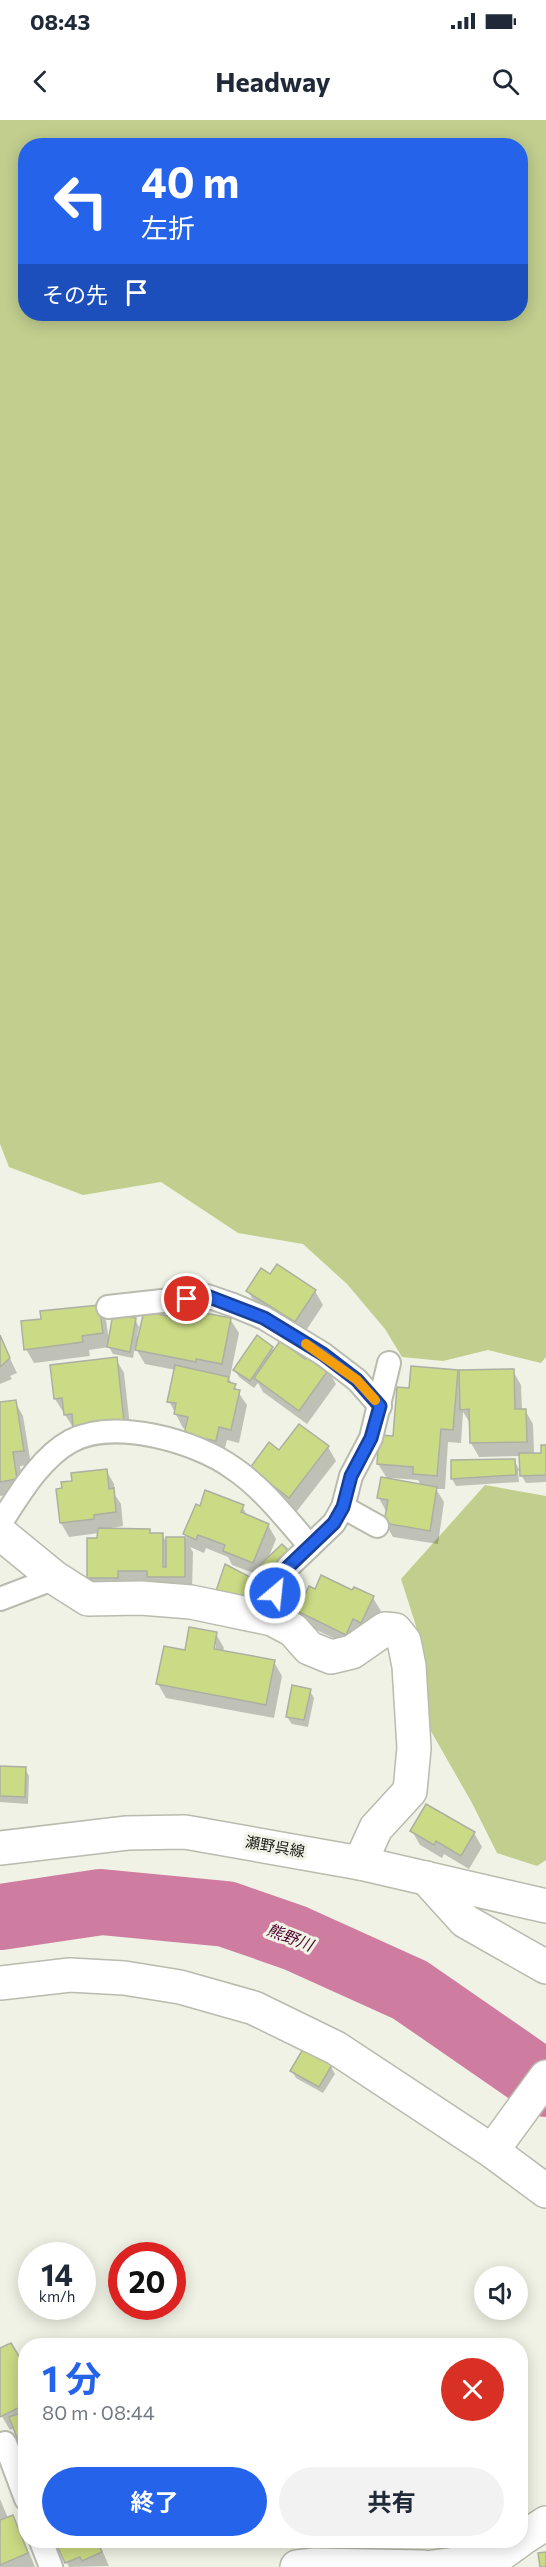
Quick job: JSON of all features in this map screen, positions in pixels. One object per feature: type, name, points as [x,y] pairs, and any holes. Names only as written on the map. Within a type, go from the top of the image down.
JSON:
[{"type":"street","points":[[0,1533],[55,1578],[88,1599],[141,1598],[190,1602],[272,1619],[293,1630],[309,1648],[331,1657],[352,1652],[385,1629],[395,1630],[404,1641],[409,1666],[414,1748],[410,1791],[376,1828],[360,1863]]},
{"type":"street","name":"瀬野呉線","points":[[0,1848],[127,1833],[185,1832],[360,1863],[546,1906]]},
{"type":"street","points":[[426,1878],[465,1921],[546,1967]]},
{"type":"street","points":[[0,1983],[70,1975],[124,1978],[180,1987],[254,2008],[336,2048],[495,2146],[546,2191]]},
{"type":"street","points":[[495,2146],[546,2077]]},
{"type":"street","points":[[528,2535],[546,2523]]},
{"type":"street","points":[[433,2567],[494,2559],[510,2548]]},
{"type":"street","points":[[297,2567],[315,2565],[423,2567]]},
{"type":"lane","points":[[108,1307],[207,1296],[233,1305],[264,1318],[323,1354],[357,1380],[380,1406]]},
{"type":"lane","points":[[272,1619],[275,1593],[288,1567],[334,1523],[343,1507],[351,1476],[371,1438],[389,1363]]},
{"type":"lane","points":[[0,1524],[22,1491],[49,1459],[72,1441],[99,1433],[135,1431],[183,1443],[233,1467],[272,1504],[310,1546]]},
{"type":"lane","points":[[343,1507],[376,1526]]},
{"type":"lane","points":[[0,1599],[55,1578]]},
{"type":"lane","points":[[4,2443],[18,2479]]},
{"type":"lane","points":[[44,2548],[51,2567]]},
{"type":"green space","points":[[0,120],[546,120],[546,1357],[541,1363],[488,1350],[443,1361],[402,1357],[385,1329],[347,1284],[303,1244],[238,1233],[161,1182],[83,1195],[9,1167],[0,1144]]},
{"type":"green space","points":[[485,1485],[546,1496],[546,1860],[537,1866],[497,1853],[472,1803],[420,1712],[416,1626],[401,1579]]},
{"type":"building","points":[[277,1264],[316,1290],[295,1322],[246,1291],[261,1268],[270,1274]]},
{"type":"building","points":[[99,1305],[103,1333],[82,1336],[83,1342],[24,1350],[21,1321],[41,1319],[40,1311]]},
{"type":"building","points":[[175,1307],[231,1318],[222,1364],[196,1359],[196,1362],[135,1350],[144,1311],[173,1317]]},
{"type":"building","points":[[113,1314],[136,1318],[130,1352],[107,1347]]},
{"type":"building","points":[[0,1335],[10,1358],[0,1367]]},
{"type":"building","points":[[257,1335],[273,1347],[250,1381],[233,1370]]},
{"type":"building","points":[[280,1341],[305,1359],[308,1354],[329,1369],[299,1411],[254,1378]]},
{"type":"building","points":[[117,1357],[124,1421],[73,1427],[72,1414],[64,1415],[62,1398],[54,1399],[50,1365]]},
{"type":"building","points":[[175,1365],[229,1377],[228,1382],[236,1384],[234,1389],[240,1390],[231,1430],[219,1427],[216,1441],[184,1434],[188,1417],[174,1414],[176,1403],[167,1402]]},
{"type":"building","points":[[411,1366],[458,1370],[453,1430],[441,1429],[437,1476],[413,1474],[413,1467],[377,1464],[379,1435],[393,1436],[397,1387],[409,1388]]},
{"type":"building","points":[[514,1369],[515,1409],[526,1409],[527,1442],[470,1443],[469,1409],[460,1410],[459,1370]]},
{"type":"building","points":[[16,1400],[24,1451],[13,1452],[17,1479],[0,1482],[0,1402]]},
{"type":"building","points":[[299,1424],[329,1446],[289,1498],[250,1468],[269,1442],[279,1450]]},
{"type":"building","points":[[541,1445],[546,1445],[546,1475],[520,1476],[519,1453],[541,1453]]},
{"type":"building","points":[[515,1459],[516,1475],[451,1479],[451,1460]]},
{"type":"building","points":[[107,1469],[109,1489],[114,1488],[116,1512],[94,1515],[94,1519],[60,1523],[56,1489],[62,1488],[61,1482],[72,1481],[71,1473]]},
{"type":"building","points":[[381,1477],[437,1487],[430,1531],[384,1523],[388,1500],[377,1498]]},
{"type":"building","points":[[205,1490],[244,1505],[241,1512],[269,1524],[253,1563],[223,1551],[225,1545],[198,1535],[196,1540],[183,1534],[196,1504],[200,1506]]},
{"type":"building","points":[[98,1528],[150,1529],[150,1533],[163,1533],[163,1567],[166,1567],[166,1537],[185,1537],[185,1577],[147,1577],[147,1571],[118,1571],[118,1578],[87,1578],[87,1538],[97,1538]]},
{"type":"building","points":[[282,1544],[289,1551],[276,1574],[260,1565]]},
{"type":"building","points":[[225,1564],[265,1585],[262,1607],[215,1594]]},
{"type":"building","points":[[321,1575],[352,1590],[354,1587],[374,1596],[361,1623],[353,1619],[346,1635],[297,1611],[309,1586],[315,1589]]},
{"type":"building","points":[[189,1627],[217,1632],[214,1649],[275,1660],[266,1705],[156,1684],[164,1646],[185,1650]]},
{"type":"building","points":[[292,1685],[311,1689],[304,1720],[286,1717]]},
{"type":"building","points":[[0,1766],[26,1767],[25,1797],[0,1796]]},
{"type":"building","points":[[426,1804],[475,1832],[461,1856],[436,1841],[434,1845],[410,1831]]},
{"type":"building","points":[[303,2049],[332,2065],[319,2087],[290,2071]]},
{"type":"building","points":[[11,2343],[18,2355],[18,2408],[0,2417],[0,2348]]},
{"type":"building","points":[[18,2414],[18,2440],[9,2417]]},
{"type":"building","points":[[13,2515],[18,2528],[18,2548],[26,2548],[28,2553],[0,2565],[0,2520]]},
{"type":"building","points":[[58,2548],[100,2548],[102,2552],[82,2561],[80,2557],[65,2563]]},
{"type":"building","points":[[546,2552],[546,2567],[540,2567],[538,2553]]},
{"type":"waterway","name":"熊野川","points":[[0,1917],[101,1902],[226,1914],[295,1938],[410,1990],[546,2084]]},
{"type":"slow traffic","points":[[306,1344],[357,1380],[375,1400]]},
{"type":"route","points":[[187,1299],[207,1296],[264,1318],[323,1354],[357,1380],[380,1406],[371,1438],[351,1476],[343,1507],[334,1523],[288,1567],[275,1593]]}]
